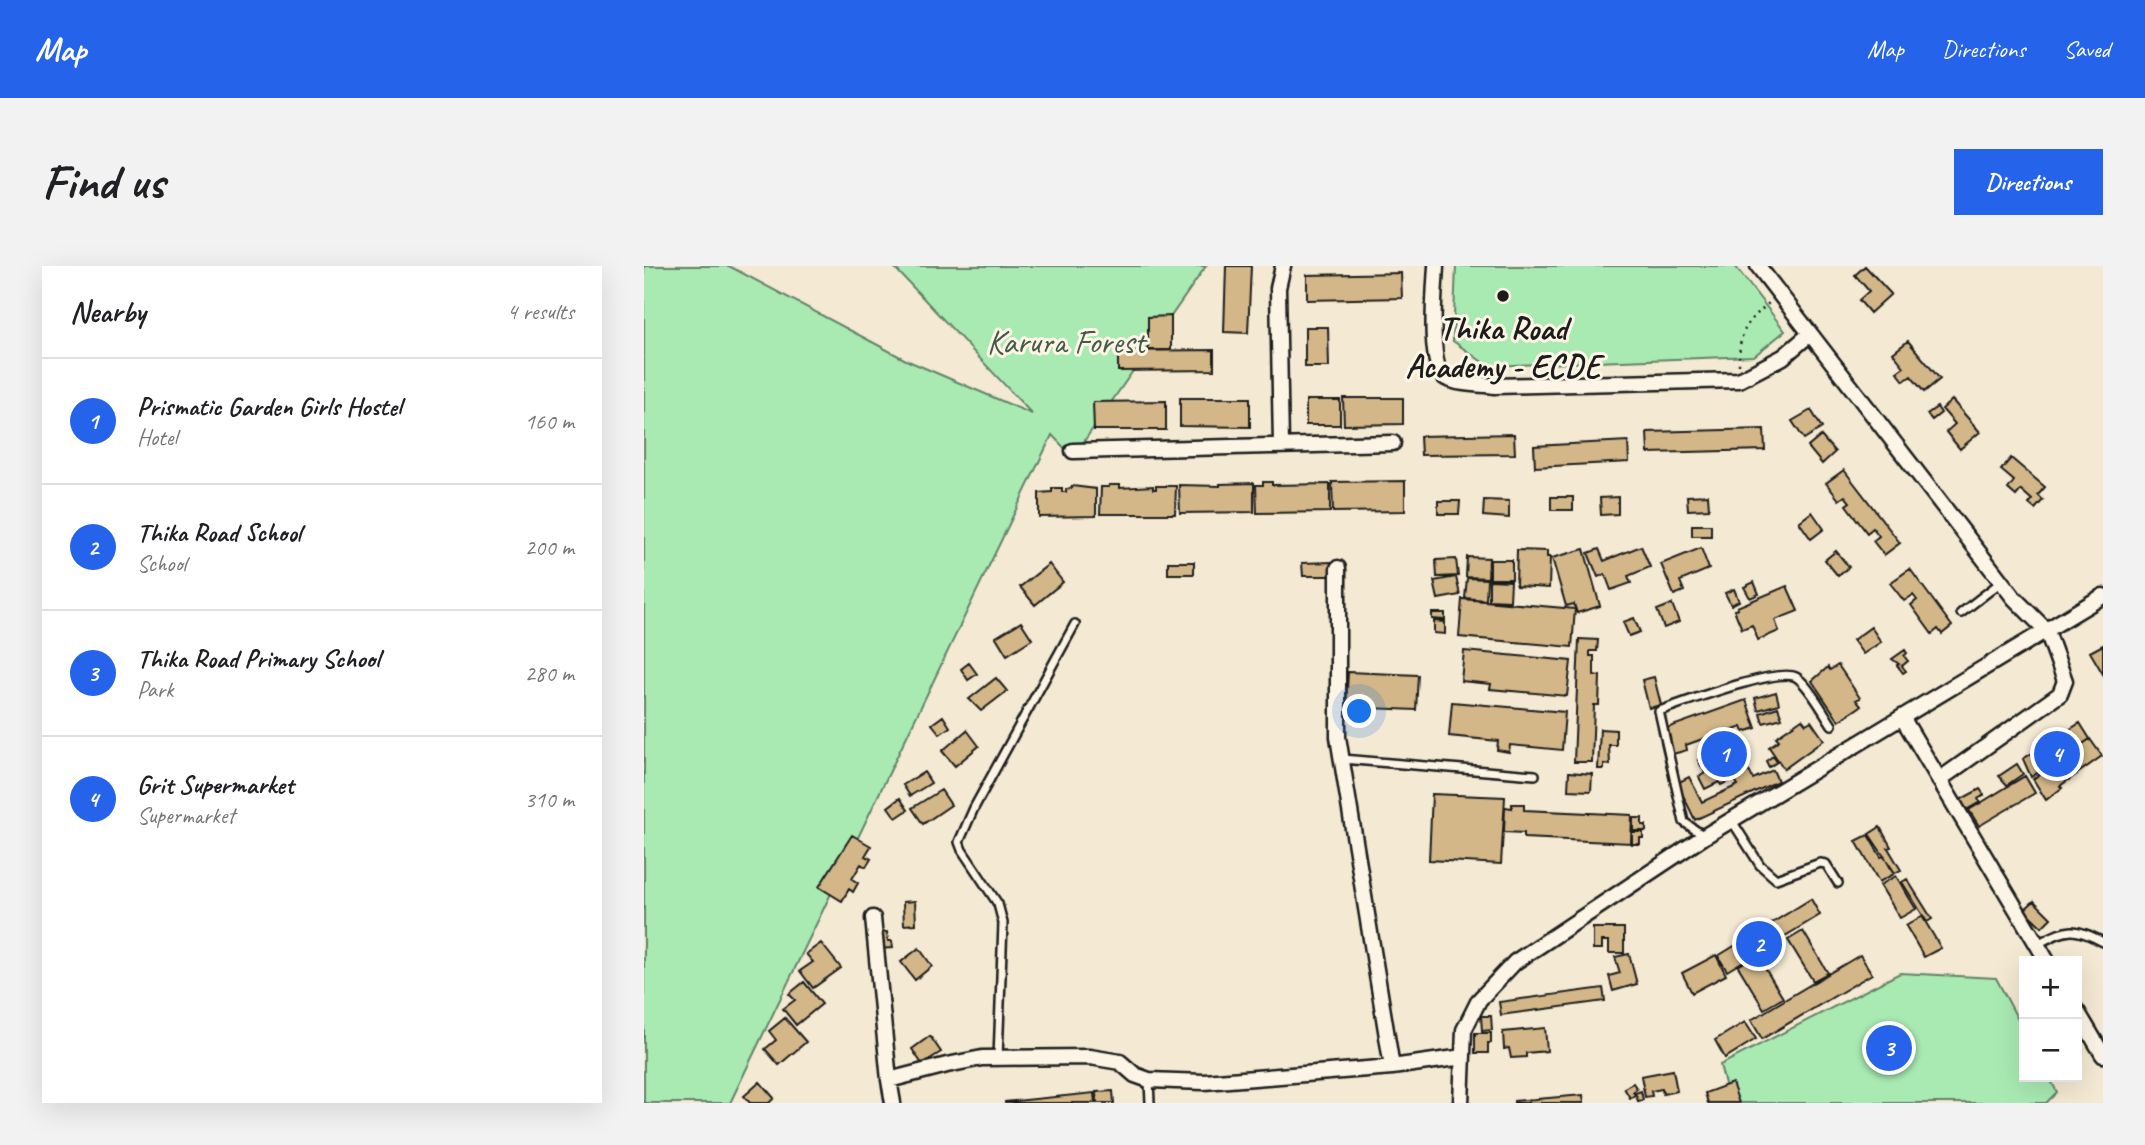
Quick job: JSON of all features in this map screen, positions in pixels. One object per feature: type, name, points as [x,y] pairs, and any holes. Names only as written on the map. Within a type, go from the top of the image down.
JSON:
[{"type":"street","points":[[1281,445],[1278,288],[1283,266]]},
{"type":"street","points":[[1436,266],[1437,367],[1445,377],[1458,382],[1495,386],[1739,380],[1783,357],[1810,334]]},
{"type":"street","points":[[1758,266],[2001,582],[2047,631],[2065,681],[2060,694],[1939,779]]},
{"type":"street","points":[[1073,451],[1393,443]]},
{"type":"street","points":[[1338,568],[1338,737],[1392,1067]]},
{"type":"street","points":[[1461,1103],[1464,1030],[1479,1000],[1515,962],[1704,836],[2103,596]]},
{"type":"street","points":[[1902,717],[2044,956]]},
{"type":"street","points":[[873,918],[888,1080],[893,1103]]},
{"type":"street","points":[[2082,1019],[2103,1055]]},
{"type":"street","points":[[888,1080],[972,1059],[1090,1057],[1124,1064],[1135,1075],[1149,1080],[1204,1082],[1392,1067],[1463,1057]]},
{"type":"lane","points":[[1961,613],[2001,582]]},
{"type":"lane","points":[[998,1058],[1003,923],[998,904],[959,842],[974,808],[1075,624]]},
{"type":"lane","points":[[1704,836],[1684,822],[1659,711],[1738,685],[1789,674],[1800,679],[1832,725]]},
{"type":"lane","points":[[1342,759],[1535,775]]},
{"type":"lane","points":[[1731,820],[1760,865],[1776,879],[1820,863],[1826,864],[1839,883]]},
{"type":"lane","points":[[2037,944],[2064,931],[2087,933],[2103,942]]},
{"type":"lane","points":[[1149,1080],[1150,1103]]},
{"type":"path","points":[[1739,380],[1741,332],[1749,320],[1780,294]]},
{"type":"green space","name":"Karura Forest","points":[[644,266],[729,266],[906,360],[1032,414],[893,266],[1206,266],[1073,457],[1052,435],[730,1103],[644,1103]]},
{"type":"green space","points":[[1456,266],[1735,266],[1785,331],[1754,356],[1488,366],[1453,341]]},
{"type":"green space","points":[[1900,973],[1996,978],[2019,1022],[2019,1082],[2052,1082],[2057,1092],[2046,1103],[1730,1103],[1720,1065]]},
{"type":"building","points":[[1226,266],[1251,266],[1248,333],[1224,332]]},
{"type":"building","points":[[1865,266],[1891,294],[1870,313],[1859,300],[1869,291],[1855,275]]},
{"type":"building","points":[[1401,273],[1402,298],[1307,300],[1307,275]]},
{"type":"building","points":[[1171,316],[1171,350],[1148,350],[1148,317]]},
{"type":"building","points":[[1305,327],[1328,327],[1329,367],[1305,367]]},
{"type":"building","points":[[1908,341],[1940,379],[1924,392],[1911,376],[1904,381],[1897,372],[1904,367],[1893,353]]},
{"type":"building","points":[[1214,350],[1214,370],[1118,371],[1118,351]]},
{"type":"building","points":[[1180,398],[1250,398],[1250,427],[1180,426]]},
{"type":"building","points":[[1343,398],[1403,398],[1403,424],[1344,425]]},
{"type":"building","points":[[1306,400],[1340,400],[1340,425],[1306,425]]},
{"type":"building","points":[[1952,400],[1980,432],[1960,449],[1946,432],[1955,424],[1942,409]]},
{"type":"building","points":[[1166,401],[1166,430],[1094,430],[1093,402]]},
{"type":"building","points":[[1937,407],[1941,413],[1932,420],[1927,414]]},
{"type":"building","points":[[1811,410],[1822,428],[1804,439],[1792,421]]},
{"type":"building","points":[[1764,429],[1765,450],[1648,453],[1647,432]]},
{"type":"building","points":[[1514,434],[1515,454],[1421,455],[1420,436]]},
{"type":"building","points":[[1821,436],[1835,452],[1822,464],[1808,447]]},
{"type":"building","points":[[1628,441],[1629,462],[1535,467],[1534,446]]},
{"type":"building","points":[[2011,458],[2045,487],[2038,495],[2043,500],[2035,509],[2029,504],[2032,500],[2021,490],[2016,496],[2008,489],[2014,481],[2001,470]]},
{"type":"building","points":[[1844,470],[1900,543],[1884,555],[1873,541],[1879,536],[1873,528],[1867,533],[1846,505],[1850,502],[1845,496],[1839,500],[1826,483]]},
{"type":"building","points":[[1405,481],[1405,511],[1333,512],[1332,482]]},
{"type":"building","points":[[1263,482],[1272,482],[1272,485],[1330,484],[1330,512],[1257,513],[1256,485],[1263,485]]},
{"type":"building","points":[[1254,483],[1254,512],[1180,513],[1179,485]]},
{"type":"building","points":[[1120,485],[1120,488],[1153,486],[1153,489],[1156,489],[1156,486],[1176,486],[1175,514],[1100,514],[1101,487]]},
{"type":"building","points":[[1072,486],[1096,489],[1096,516],[1039,517],[1039,493],[1052,492],[1052,488],[1062,488],[1062,492],[1066,492],[1066,489]]},
{"type":"building","points":[[1708,495],[1709,509],[1688,510],[1687,496]]},
{"type":"building","points":[[1551,497],[1573,497],[1573,510],[1551,510]]},
{"type":"building","points":[[1618,497],[1618,514],[1601,515],[1600,498]]},
{"type":"building","points":[[1484,500],[1509,501],[1509,518],[1483,516]]},
{"type":"building","points":[[1438,501],[1460,501],[1459,514],[1438,514]]},
{"type":"building","points":[[1812,512],[1824,529],[1811,539],[1799,522]]},
{"type":"building","points":[[1692,525],[1711,525],[1711,536],[1692,536]]},
{"type":"building","points":[[1641,546],[1650,567],[1628,576],[1631,583],[1611,590],[1605,574],[1598,577],[1588,553],[1599,549],[1604,561]]},
{"type":"building","points":[[1701,548],[1709,569],[1680,581],[1684,591],[1674,595],[1661,564]]},
{"type":"building","points":[[1584,549],[1600,606],[1577,613],[1574,604],[1566,606],[1552,558]]},
{"type":"building","points":[[1517,550],[1547,551],[1547,557],[1550,557],[1549,588],[1516,586]]},
{"type":"building","points":[[1836,551],[1849,567],[1838,576],[1825,560]]},
{"type":"building","points":[[1467,557],[1489,558],[1488,578],[1466,577]]},
{"type":"building","points":[[1456,559],[1458,576],[1437,577],[1436,560]]},
{"type":"building","points":[[1490,560],[1512,560],[1512,579],[1490,579]]},
{"type":"building","points":[[1168,562],[1194,562],[1194,574],[1168,574]]},
{"type":"building","points":[[1332,562],[1333,576],[1303,576],[1302,563]]},
{"type":"building","points":[[1049,564],[1063,582],[1035,605],[1020,587]]},
{"type":"building","points":[[1910,569],[1952,626],[1942,634],[1938,629],[1932,634],[1911,605],[1917,600],[1913,595],[1904,601],[1890,583]]},
{"type":"building","points":[[1456,577],[1460,595],[1438,599],[1434,581]]},
{"type":"building","points":[[1467,578],[1487,579],[1486,600],[1465,598]]},
{"type":"building","points":[[1489,580],[1511,581],[1510,601],[1489,600]]},
{"type":"building","points":[[1754,582],[1759,594],[1750,598],[1744,587]]},
{"type":"building","points":[[1787,586],[1798,611],[1775,620],[1779,631],[1758,640],[1752,625],[1742,629],[1734,610],[1738,609],[1737,607]]},
{"type":"building","points":[[1734,589],[1739,601],[1731,605],[1725,593]]},
{"type":"building","points":[[1462,599],[1575,609],[1572,647],[1459,637]]},
{"type":"building","points":[[1672,604],[1679,622],[1664,628],[1657,610]]},
{"type":"building","points":[[1432,613],[1445,613],[1445,620],[1432,619]]},
{"type":"building","points":[[1634,618],[1640,632],[1629,636],[1623,622]]},
{"type":"building","points":[[1434,621],[1445,622],[1445,634],[1434,633]]},
{"type":"building","points":[[1021,622],[1032,639],[1007,655],[996,637]]},
{"type":"building","points":[[1871,627],[1881,642],[1863,654],[1853,640]]},
{"type":"building","points":[[1579,639],[1598,640],[1597,651],[1590,651],[1590,656],[1594,656],[1594,675],[1600,676],[1599,705],[1594,705],[1592,762],[1574,762]]},
{"type":"building","points":[[2103,645],[2103,674],[2090,652]]},
{"type":"building","points":[[1905,650],[1907,653],[1904,656],[1908,661],[1902,666],[1906,671],[1903,673],[1897,665],[1899,664],[1892,659]]},
{"type":"building","points":[[1464,651],[1571,661],[1567,696],[1490,689],[1491,684],[1461,681]]},
{"type":"building","points":[[969,663],[977,674],[968,680],[961,669]]},
{"type":"building","points":[[1838,665],[1860,698],[1856,700],[1861,706],[1839,721],[1812,681],[1828,667],[1830,670]]},
{"type":"building","points":[[1348,672],[1418,675],[1416,710],[1346,707]]},
{"type":"building","points":[[1654,677],[1661,705],[1649,708],[1642,680]]},
{"type":"building","points":[[996,678],[1007,691],[981,711],[969,699]]},
{"type":"building","points":[[1776,692],[1779,704],[1758,710],[1755,698]]},
{"type":"building","points":[[1746,700],[1756,728],[1744,732],[1742,727],[1722,734],[1723,739],[1710,743],[1708,737],[1686,745],[1687,750],[1673,754],[1664,729]]},
{"type":"building","points":[[1452,702],[1565,712],[1562,750],[1510,745],[1509,752],[1497,750],[1498,741],[1449,736]]},
{"type":"building","points":[[1778,707],[1782,718],[1763,723],[1760,713]]},
{"type":"building","points":[[943,716],[950,727],[940,734],[932,724]]},
{"type":"building","points":[[1802,719],[1806,724],[1811,721],[1824,740],[1784,769],[1769,747],[1779,740],[1776,737]]},
{"type":"building","points":[[2080,723],[2090,739],[2031,777],[2023,759]]},
{"type":"building","points":[[1600,729],[1616,730],[1616,745],[1609,745],[1610,765],[1604,764],[1604,769],[1598,769]]},
{"type":"building","points":[[967,730],[979,746],[955,766],[942,751]]},
{"type":"building","points":[[2090,739],[2102,756],[2060,786],[2062,788],[2046,800],[2033,779]]},
{"type":"building","points":[[1714,752],[1719,762],[1734,754],[1742,770],[1728,778],[1729,781],[1721,785],[1719,782],[1705,789],[1699,777],[1705,773],[1698,760]]},
{"type":"building","points":[[1773,756],[1777,762],[1769,767],[1766,761]]},
{"type":"building","points":[[2017,764],[2023,774],[2007,785],[1999,776]]},
{"type":"building","points":[[1773,770],[1778,781],[1695,820],[1677,783],[1689,777],[1702,802],[1738,785],[1734,778],[1749,771],[1753,779]]},
{"type":"building","points":[[924,772],[931,783],[910,796],[903,785]]},
{"type":"building","points":[[1569,772],[1592,774],[1591,791],[1568,790]]},
{"type":"building","points":[[2025,776],[2035,793],[1979,826],[1969,810]]},
{"type":"building","points":[[1980,789],[1984,795],[1978,799],[1980,802],[1966,810],[1960,800]]},
{"type":"building","points":[[941,790],[951,805],[923,824],[912,808]]},
{"type":"building","points":[[1432,794],[1505,797],[1501,864],[1429,860]]},
{"type":"building","points":[[900,798],[908,810],[896,818],[888,807]]},
{"type":"building","points":[[1512,804],[1524,804],[1524,810],[1632,815],[1631,843],[1524,838],[1524,833],[1504,832],[1505,807],[1512,808]]},
{"type":"building","points":[[1633,818],[1642,818],[1646,831],[1633,831]]},
{"type":"building","points":[[1880,827],[1901,870],[1895,873],[1869,834]]},
{"type":"building","points":[[1632,832],[1643,832],[1640,844],[1632,844]]},
{"type":"building","points":[[852,835],[871,846],[865,856],[871,859],[866,867],[861,864],[852,879],[858,883],[853,892],[849,889],[842,901],[819,887]]},
{"type":"building","points":[[1868,835],[1894,874],[1879,882],[1856,841]]},
{"type":"building","points":[[1896,876],[1916,909],[1900,918],[1880,885]]},
{"type":"building","points":[[1907,879],[1932,919],[1927,922],[1902,882]]},
{"type":"building","points":[[1811,899],[1820,915],[1727,971],[1718,956]]},
{"type":"building","points":[[915,901],[916,924],[904,925],[903,902]]},
{"type":"building","points":[[2034,901],[2051,918],[2042,927],[2024,910]]},
{"type":"building","points":[[1922,916],[1941,948],[1924,957],[1906,926]]},
{"type":"building","points":[[1593,928],[1624,928],[1624,953],[1609,953],[1609,941],[1602,941],[1602,949],[1593,949]]},
{"type":"building","points":[[1803,931],[1828,973],[1813,981],[1788,940]]},
{"type":"building","points":[[887,932],[888,941],[892,941],[893,948],[878,949],[877,933]]},
{"type":"building","points":[[821,943],[841,968],[813,988],[800,971],[813,962],[806,954]]},
{"type":"building","points":[[919,948],[932,966],[915,980],[901,962]]},
{"type":"building","points":[[1629,954],[1637,984],[1613,991],[1609,976],[1620,973],[1615,957]]},
{"type":"building","points":[[1716,955],[1726,975],[1692,993],[1682,973]]},
{"type":"building","points":[[1757,955],[1783,998],[1764,1009],[1738,966]]},
{"type":"building","points":[[1860,955],[1872,974],[1762,1039],[1751,1020]]},
{"type":"building","points":[[804,982],[822,1004],[796,1025],[783,1009],[795,1000],[789,994]]},
{"type":"building","points":[[1603,988],[1605,1001],[1501,1015],[1499,1002]]},
{"type":"building","points":[[1481,1016],[1491,1016],[1492,1030],[1482,1031]]},
{"type":"building","points":[[785,1018],[806,1042],[779,1065],[765,1049],[776,1040],[769,1031]]},
{"type":"building","points":[[1745,1022],[1756,1039],[1725,1058],[1715,1040]]},
{"type":"building","points":[[1545,1028],[1547,1051],[1511,1058],[1509,1048],[1504,1049],[1503,1032]]},
{"type":"building","points":[[1475,1033],[1491,1033],[1488,1053],[1475,1053]]},
{"type":"building","points":[[930,1036],[941,1052],[922,1064],[912,1049]]},
{"type":"building","points":[[1673,1070],[1677,1091],[1663,1094],[1662,1089],[1651,1091],[1652,1096],[1645,1097],[1641,1076]]},
{"type":"building","points":[[760,1082],[774,1098],[769,1103],[750,1103],[744,1096]]},
{"type":"building","points":[[1633,1083],[1637,1089],[1633,1092],[1635,1095],[1630,1098],[1624,1088]]},
{"type":"building","points":[[1732,1083],[1739,1103],[1708,1103],[1705,1093]]},
{"type":"building","points":[[1113,1091],[1114,1103],[1097,1103],[1096,1092]]},
{"type":"building","points":[[1641,1091],[1643,1100],[1638,1101],[1635,1093]]},
{"type":"building","points":[[1094,1093],[1095,1103],[1005,1103],[1005,1102]]},
{"type":"building","points":[[1583,1095],[1584,1103],[1514,1103],[1514,1101]]},
{"type":"place","name":"Thika Road Academy - ECDE","points":[[1503,296]]},
{"type":"place","name":"Prismatic Garden Girls Hostel","points":[[1724,754]]},
{"type":"place","name":"Grit Supermarket","points":[[2057,754]]},
{"type":"place","name":"Thika Road School","points":[[1759,944]]},
{"type":"place","name":"Thika Road Primary School","points":[[1889,1048]]}]
